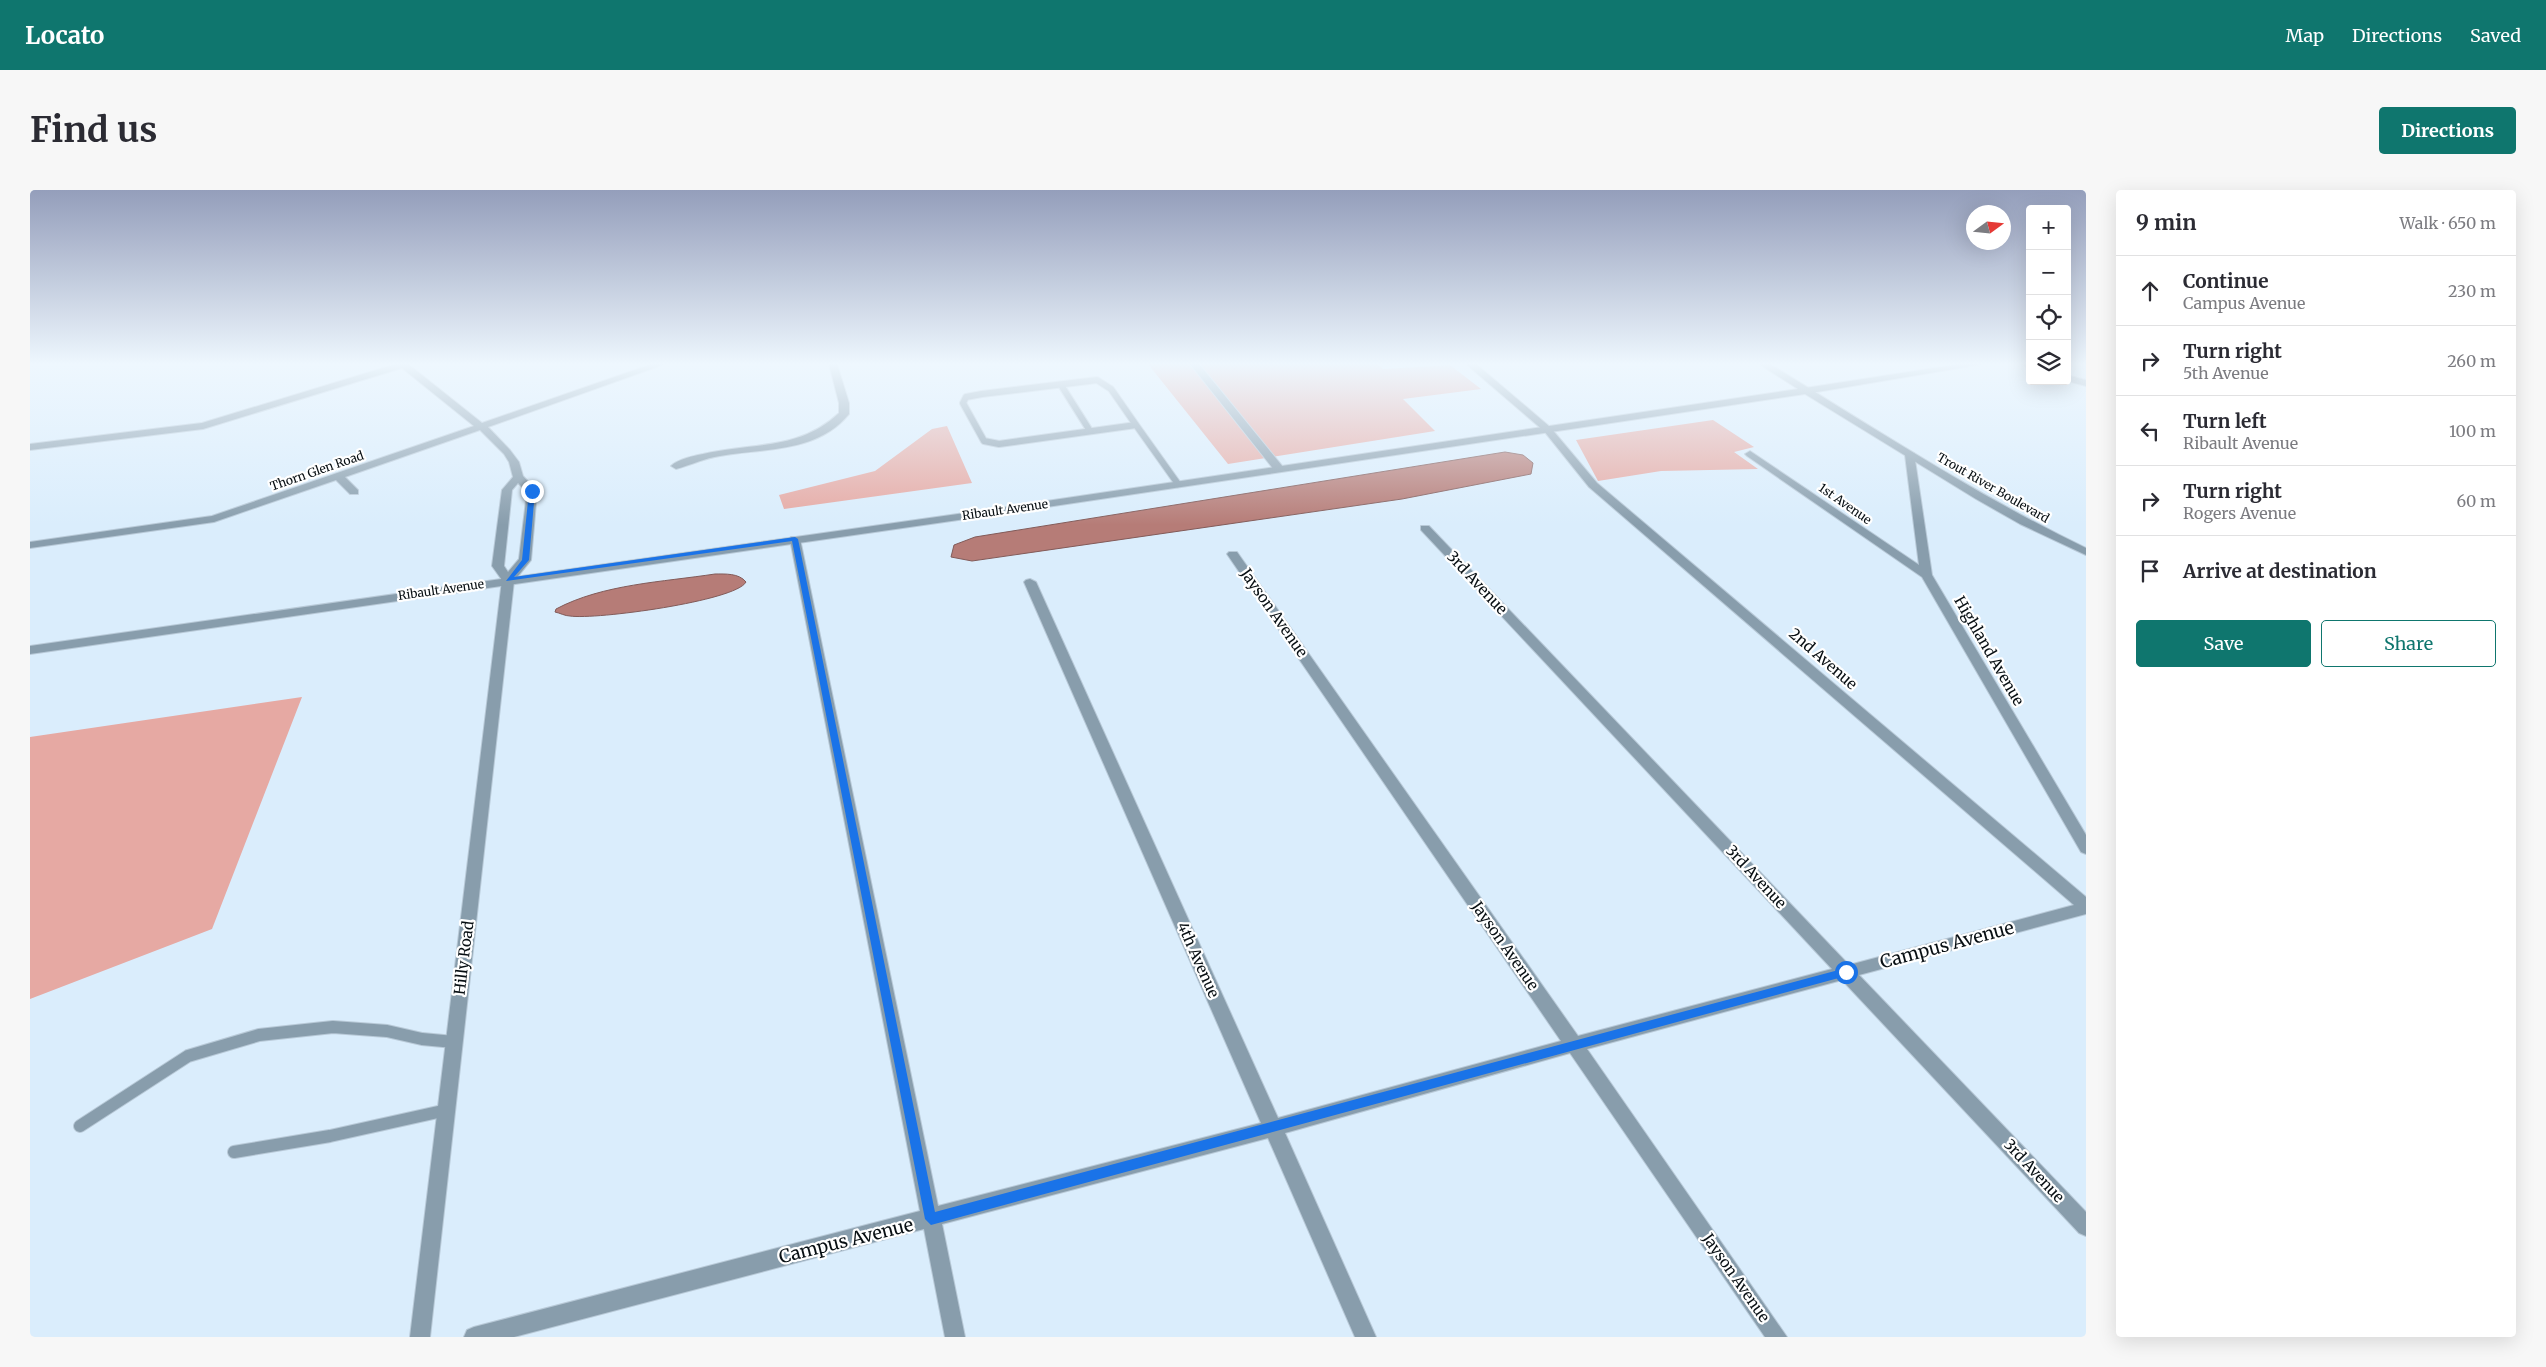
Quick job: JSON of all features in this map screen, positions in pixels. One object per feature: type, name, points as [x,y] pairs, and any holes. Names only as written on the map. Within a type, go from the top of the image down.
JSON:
[{"type":"street","points":[[30,447],[203,426],[231,418]]},
{"type":"street","points":[[470,418],[483,428],[506,452],[514,462],[518,476],[532,491],[525,560],[508,580],[498,566],[507,490],[518,476]]},
{"type":"street","name":"Thorn Glen Road","points":[[30,545],[214,519],[512,418]]},
{"type":"street","points":[[676,466],[702,456],[790,444],[823,433],[840,418]]},
{"type":"street","points":[[1237,418],[1279,469]]},
{"type":"street","name":"2nd Avenue","points":[[1534,418],[1548,429],[1593,485],[2086,907]]},
{"type":"street","name":"Ribault Avenue","points":[[30,650],[1624,418]]},
{"type":"street","name":"Trout River Boulevard","points":[[1849,418],[2024,522],[2086,552]]},
{"type":"street","name":"1st Avenue","points":[[1750,454],[1926,575]]},
{"type":"street","name":"Highland Avenue","points":[[1910,455],[1926,575],[2086,848]]},
{"type":"street","points":[[339,477],[354,492]]},
{"type":"street","name":"3rd Avenue","points":[[1425,528],[2086,1226]]},
{"type":"street","points":[[795,539],[955,1337]]},
{"type":"street","name":"Jayson Avenue","points":[[1233,554],[1777,1337]]},
{"type":"street","name":"Hilly Road","points":[[420,1337],[508,580]]},
{"type":"street","name":"4th Avenue","points":[[1030,582],[1366,1337]]},
{"type":"street","name":"Campus Avenue","points":[[474,1337],[1274,1128],[1573,1045],[2086,907]]},
{"type":"lane","points":[[971,418],[984,441],[999,444],[1136,425]]},
{"type":"lane","points":[[1081,418],[1090,431]]},
{"type":"lane","points":[[1131,418],[1178,484]]},
{"type":"lane","points":[[80,1126],[188,1056],[259,1035],[333,1027],[387,1031],[422,1039],[454,1042]]},
{"type":"lane","points":[[234,1152],[330,1136],[447,1110]]},
{"type":"shaded area","points":[[1191,418],[1422,418],[1435,431],[1228,464]]},
{"type":"shaded area","points":[[1713,420],[1754,447],[1734,452],[1758,469],[1661,471],[1598,481],[1576,440]]},
{"type":"shaded area","points":[[947,426],[972,483],[784,509],[779,495],[875,471],[932,429]]},
{"type":"shaded area","points":[[1505,452],[1523,455],[1533,463],[1531,474],[1402,499],[972,561],[951,557],[954,545],[975,537]]},
{"type":"shaded area","points":[[715,574],[740,577],[746,582],[737,589],[718,596],[664,608],[584,616],[568,616],[555,612],[556,609],[574,601],[613,589]]},
{"type":"shaded area","points":[[302,697],[212,929],[30,999],[30,737]]},
{"type":"route","points":[[532,491],[525,560],[508,580],[795,539],[931,1219],[1274,1128],[1846,972]]}]
